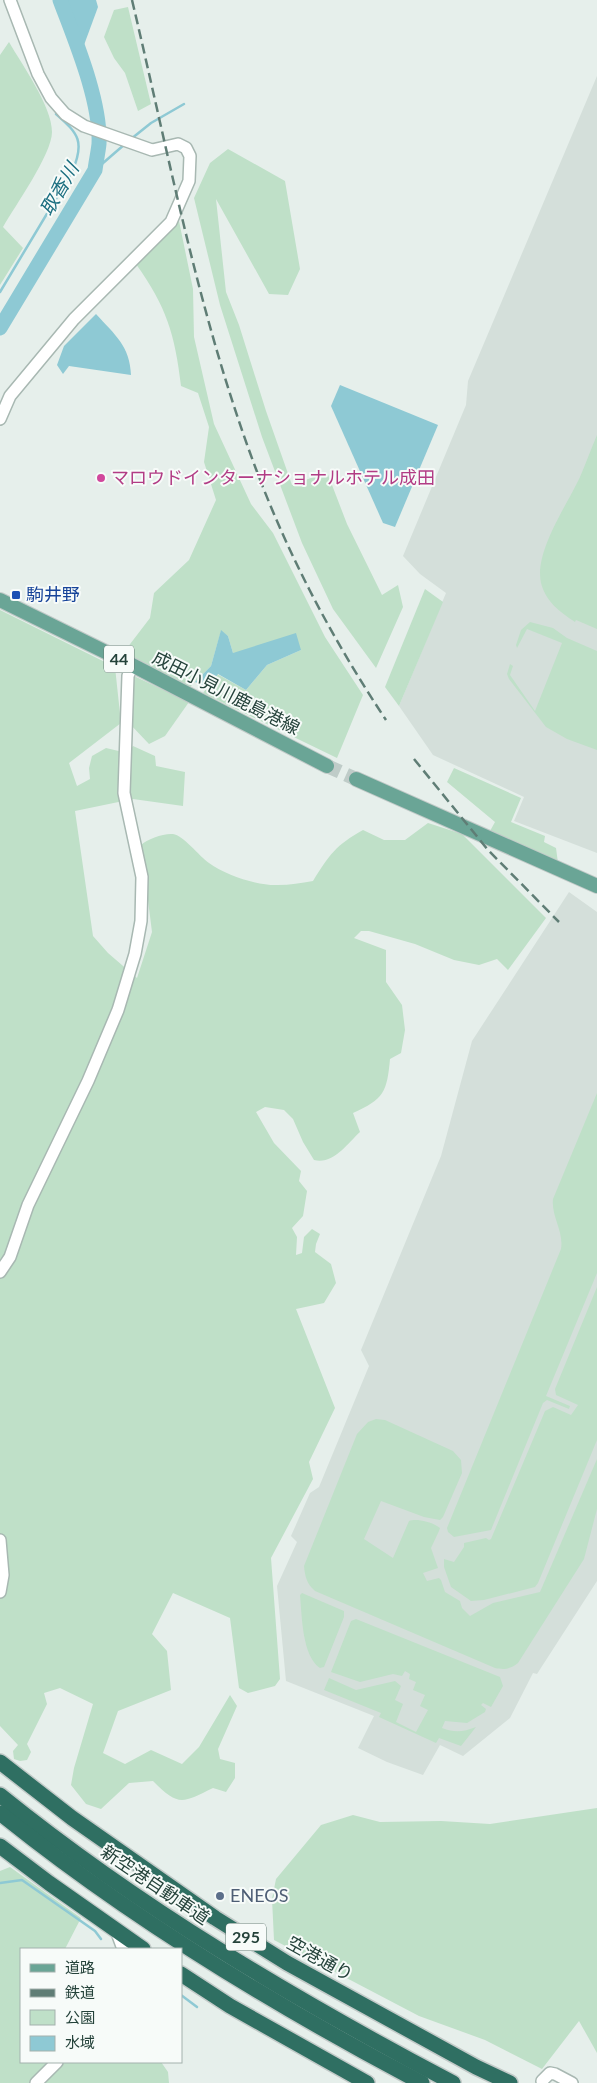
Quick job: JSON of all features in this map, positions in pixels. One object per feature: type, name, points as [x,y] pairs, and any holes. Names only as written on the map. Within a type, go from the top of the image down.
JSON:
[{"type":"highway","name":"空港通り","points":[[0,1762],[80,1824],[215,1918],[287,1962],[476,2067],[510,2083]]},
{"type":"highway","name":"新空港自動車道","points":[[0,1795],[85,1860],[201,1940],[281,1989],[453,2083]]},
{"type":"highway","name":"新空港自動車道","points":[[0,1813],[76,1872],[194,1951],[275,2001],[420,2082]]},
{"type":"highway","points":[[0,1846],[142,1948]]},
{"type":"highway","points":[[182,1975],[238,2010],[367,2083]]},
{"type":"main road","name":"成田小見川鹿島港線","points":[[0,600],[132,665],[327,766]]},
{"type":"main road","points":[[356,779],[597,886]]},
{"type":"street","points":[[0,419],[10,396],[74,319],[171,222],[189,181],[190,156],[186,148],[178,144],[152,150],[84,126],[64,114],[51,98],[38,74],[10,0]]},
{"type":"street","points":[[0,1272],[10,1257],[28,1205],[92,1072],[118,1010],[135,954],[141,921],[142,876],[124,793],[128,676],[132,665]]},
{"type":"street","points":[[0,1540],[3,1575],[0,1592]]},
{"type":"street","points":[[116,1930],[124,1948]]},
{"type":"street","points":[[36,2083],[56,2063]]},
{"type":"street","points":[[542,2080],[550,2074],[555,2074],[572,2083]]},
{"type":"shaded area","points":[[597,76],[597,853],[514,821],[524,797],[433,755],[399,706],[446,593],[420,574],[403,556],[466,405],[468,381]]},
{"type":"shaded area","points":[[569,892],[597,912],[597,1581],[537,1674],[533,1673],[510,1718],[463,1756],[440,1745],[423,1775],[387,1762],[358,1748],[374,1716],[286,1681],[277,1586],[297,1542],[291,1536],[310,1493],[319,1487],[369,1366],[361,1350],[441,1156],[472,1041]]},
{"type":"green space","points":[[128,7],[151,104],[138,111],[125,73],[114,58],[104,37],[114,10]]},
{"type":"green space","points":[[9,42],[42,98],[51,122],[52,132],[40,166],[3,227],[23,248],[0,285],[0,55]]},
{"type":"green space","points":[[228,149],[285,181],[300,269],[288,295],[269,294],[216,199],[226,292],[239,325],[292,485],[327,472],[347,524],[382,595],[398,585],[403,607],[376,668],[333,609],[302,543],[262,437],[220,305],[194,198],[210,163]]},
{"type":"green space","points":[[179,221],[193,289],[194,337],[214,424],[251,504],[273,533],[325,637],[363,695],[337,758],[203,693],[217,674],[246,690],[267,665],[301,650],[233,653],[228,636],[221,631],[211,666],[190,687],[124,652],[150,618],[154,593],[189,560],[216,500],[204,462],[209,427],[198,393],[181,386],[176,351],[168,321],[155,293],[136,264]]},
{"type":"green space","points":[[597,435],[597,629],[576,620],[575,622],[554,606],[543,590],[540,571],[547,543],[580,477]]},
{"type":"green space","points":[[425,589],[443,602],[399,706],[385,687]]},
{"type":"green space","points":[[0,610],[115,667],[121,723],[69,763],[77,786],[90,779],[89,768],[92,756],[106,748],[127,753],[133,746],[155,756],[156,766],[185,772],[183,806],[133,799],[75,811],[93,936],[108,953],[137,978],[152,932],[141,845],[165,834],[177,835],[209,863],[233,875],[261,884],[282,885],[313,881],[334,851],[363,830],[384,840],[405,840],[428,823],[462,834],[546,918],[508,970],[497,959],[479,965],[454,960],[415,944],[369,931],[361,931],[354,938],[386,950],[386,982],[402,1005],[405,1030],[401,1053],[390,1059],[387,1079],[382,1093],[371,1103],[353,1113],[360,1132],[333,1157],[321,1161],[314,1160],[303,1142],[293,1119],[284,1110],[265,1107],[256,1112],[274,1143],[301,1171],[299,1181],[307,1191],[303,1216],[292,1228],[297,1237],[296,1255],[302,1253],[304,1237],[312,1229],[320,1234],[315,1252],[331,1264],[336,1283],[324,1303],[296,1309],[335,1408],[309,1462],[313,1479],[271,1558],[280,1679],[275,1686],[248,1693],[239,1688],[230,1618],[173,1593],[152,1634],[167,1651],[171,1690],[118,1711],[103,1753],[125,1764],[151,1750],[182,1764],[199,1747],[230,1695],[237,1706],[218,1749],[220,1759],[235,1763],[235,1778],[226,1792],[213,1788],[194,1797],[181,1800],[169,1795],[153,1781],[129,1783],[101,1809],[86,1804],[71,1785],[74,1768],[93,1704],[60,1688],[44,1693],[47,1704],[27,1744],[31,1752],[27,1760],[20,1761],[14,1759],[13,1751],[18,1745],[0,1726]]},
{"type":"green space","points":[[530,622],[553,628],[567,638],[597,651],[597,750],[567,739],[546,727],[509,679],[507,674],[510,664],[513,666],[510,675],[535,711],[562,643],[527,629],[517,648],[516,645],[521,630]]},
{"type":"green space","points":[[134,676],[189,702],[165,736],[149,744],[129,723]]},
{"type":"green space","points":[[454,768],[521,798],[511,822],[545,836],[544,842],[556,848],[558,863],[490,831],[495,822],[447,782]]},
{"type":"green space","points":[[597,1093],[597,1273],[546,1396],[570,1406],[569,1409],[547,1400],[543,1403],[491,1530],[454,1537],[448,1532],[447,1528],[561,1249],[561,1236],[554,1211],[553,1199]]},
{"type":"green space","points":[[597,1287],[597,1440],[535,1587],[484,1600],[471,1601],[451,1587],[444,1567],[444,1559],[454,1562],[464,1547],[464,1543],[486,1538],[491,1539],[545,1411],[553,1407],[571,1415],[578,1405],[556,1395],[555,1389]]},
{"type":"green space","points":[[376,1419],[385,1420],[453,1451],[461,1460],[462,1473],[440,1520],[424,1517],[381,1501],[364,1539],[393,1558],[409,1521],[424,1521],[440,1528],[431,1548],[438,1568],[423,1573],[427,1581],[439,1578],[445,1592],[460,1601],[462,1608],[470,1616],[493,1603],[540,1592],[597,1459],[597,1509],[584,1559],[518,1663],[512,1667],[505,1669],[495,1668],[315,1591],[308,1583],[304,1566],[357,1434],[368,1422]]},
{"type":"green space","points":[[302,1593],[344,1611],[344,1617],[324,1667],[320,1668],[314,1662],[306,1645],[301,1614],[300,1595]]},
{"type":"green space","points":[[356,1619],[500,1677],[503,1686],[491,1707],[483,1703],[481,1705],[486,1709],[485,1712],[467,1723],[445,1721],[442,1728],[451,1731],[463,1731],[476,1727],[461,1746],[439,1738],[436,1743],[379,1717],[381,1713],[324,1690],[329,1678],[356,1690],[395,1681],[401,1686],[395,1700],[403,1704],[396,1722],[416,1732],[428,1710],[420,1706],[425,1695],[413,1690],[416,1682],[409,1679],[410,1674],[405,1671],[402,1676],[393,1674],[360,1682],[331,1672],[351,1621]]},
{"type":"green space","points":[[597,1808],[597,2053],[579,2021],[542,2069],[485,2040],[419,2016],[274,1940],[272,1899],[276,1879],[321,1825],[353,1815],[380,1822],[441,1821],[490,1824]]},
{"type":"green space","points":[[10,1867],[81,1918],[66,1948],[20,1948],[20,2063],[162,2063],[168,2072],[169,2083],[0,2083],[0,1871]]},
{"type":"water","points":[[67,0],[96,0],[98,7],[84,45]]},
{"type":"water","points":[[96,314],[124,348],[128,356],[131,375],[69,366],[63,374],[57,365],[64,346]]},
{"type":"water","points":[[340,385],[438,425],[395,527],[383,523],[331,406]]},
{"type":"water","points":[[221,630],[228,636],[233,653],[296,633],[301,650],[267,665],[246,690],[218,674],[207,688],[195,682],[211,666]]},
{"type":"waterway","name":"取香川","points":[[0,328],[95,170],[99,144],[96,109],[86,71],[60,0]]},
{"type":"waterway","points":[[131,139],[151,123],[184,104]]},
{"type":"waterway","points":[[0,292],[72,172],[76,162],[79,146],[78,139],[70,127],[56,114]]},
{"type":"waterway","points":[[95,170],[125,144]]},
{"type":"waterway","points":[[0,1883],[22,1880],[95,1931],[101,1939]]},
{"type":"waterway","points":[[182,1996],[197,2007]]},
{"type":"tunnel","points":[[327,766],[356,779]]},
{"type":"railway","points":[[132,0],[173,181],[203,301],[238,419],[272,509],[300,571],[349,662],[386,720]]},
{"type":"railway","points":[[414,759],[488,850],[559,922]]},
{"type":"place","name":"マロウドインターナショナルホテル成田","points":[[101,478]]},
{"type":"place","name":"駒井野","points":[[16,595]]},
{"type":"place","name":"ENEOS","points":[[220,1896]]}]
